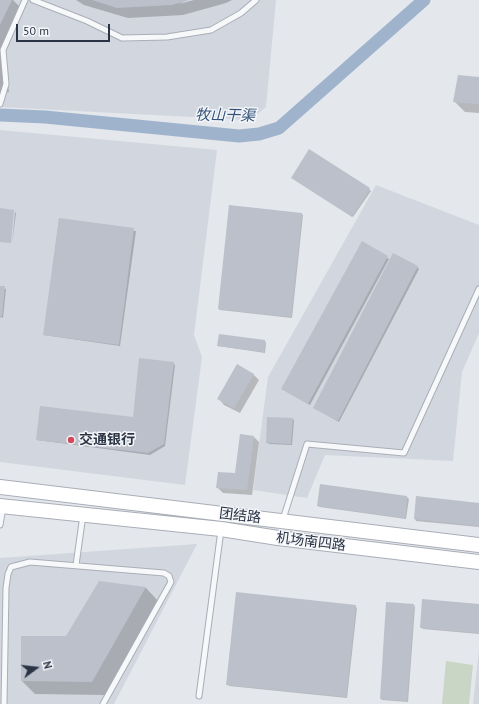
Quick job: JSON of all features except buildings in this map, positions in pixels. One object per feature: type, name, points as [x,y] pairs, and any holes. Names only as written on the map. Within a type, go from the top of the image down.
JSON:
[{"type":"main road","name":"团结路","points":[[0,487],[479,545]]},
{"type":"main road","name":"机场南四路","points":[[2,506],[221,529],[278,538],[479,562]]},
{"type":"lane","points":[[0,104],[6,84],[3,50],[25,0]]},
{"type":"lane","points":[[33,0],[87,21],[122,38],[167,37],[211,30],[241,13],[256,0]]},
{"type":"lane","points":[[284,516],[307,444],[404,453],[479,289]]},
{"type":"lane","points":[[0,525],[2,506]]},
{"type":"lane","points":[[76,565],[83,514]]},
{"type":"lane","points":[[199,696],[221,529]]},
{"type":"lane","points":[[4,704],[6,588],[8,574],[11,567],[30,562],[164,573],[169,576],[171,582],[103,704]]},
{"type":"shaded area","points":[[0,0],[276,0],[266,107],[250,120],[0,107]]},
{"type":"shaded area","points":[[0,130],[217,150],[194,335],[202,357],[185,485],[0,462]]},
{"type":"shaded area","points":[[376,185],[479,225],[479,333],[462,372],[453,461],[325,455],[307,498],[253,490],[268,377]]},
{"type":"shaded area","points":[[197,544],[114,704],[0,704],[0,558]]},
{"type":"shaded area","points":[[479,650],[479,704],[473,704]]},
{"type":"green space","points":[[446,661],[473,665],[469,704],[442,704]]},
{"type":"waterway","name":"牧山干渠","points":[[0,115],[45,117],[239,136],[259,134],[279,128],[424,0]]},
{"type":"place","name":"交通银行","points":[[71,440]]}]
